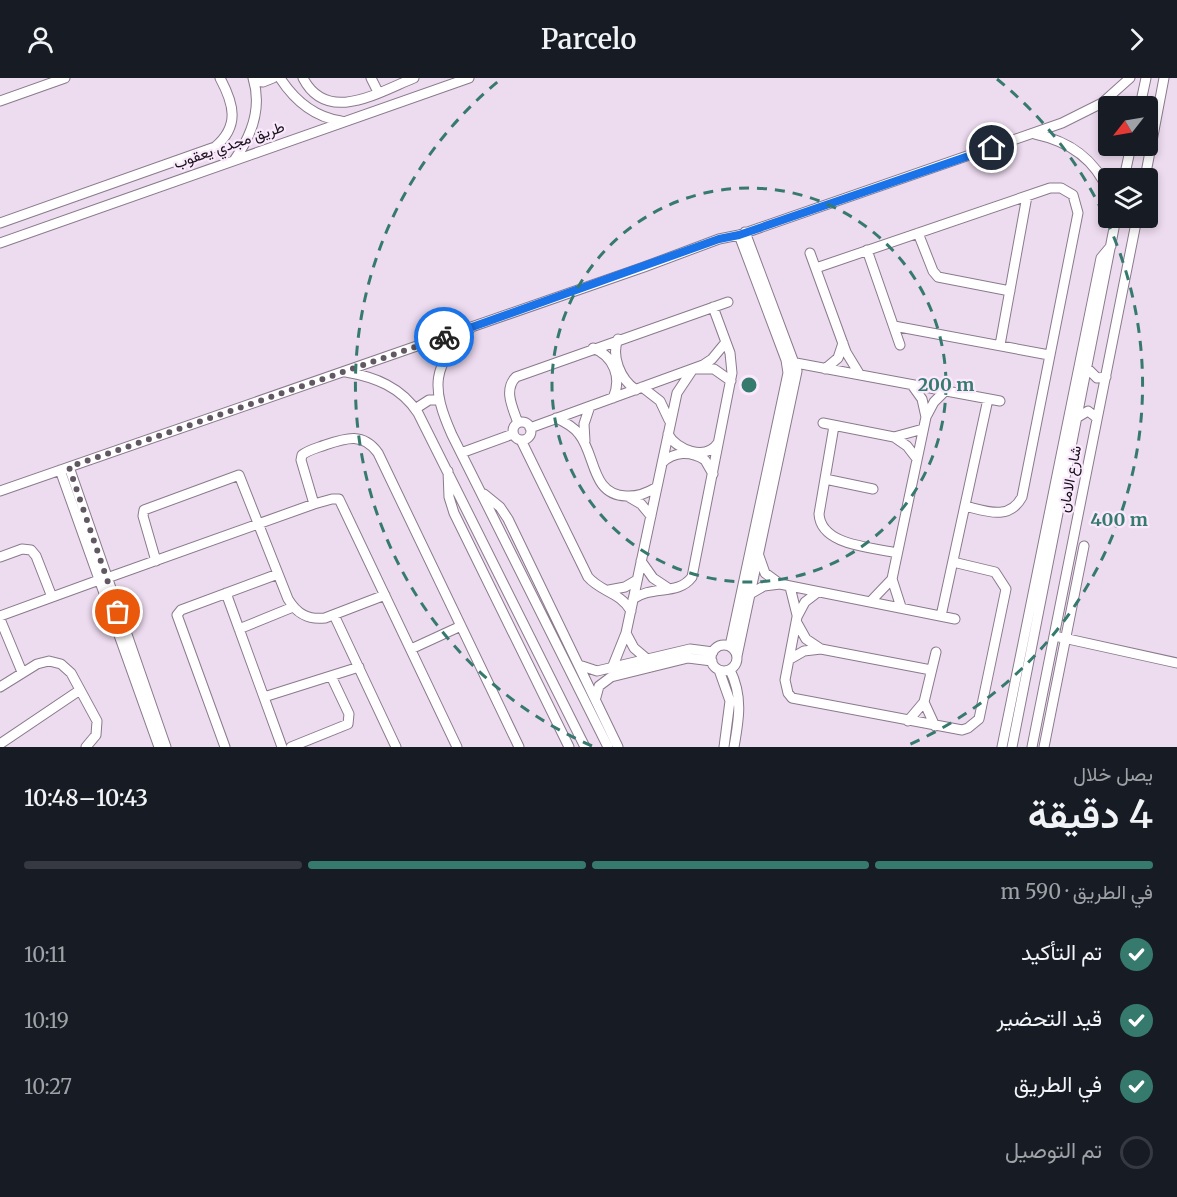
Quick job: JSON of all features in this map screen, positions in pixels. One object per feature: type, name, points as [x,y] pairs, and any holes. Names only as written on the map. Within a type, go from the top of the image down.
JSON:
[{"type":"street","points":[[0,101],[65,78]]},
{"type":"street","points":[[0,224],[214,147],[229,132],[234,112],[232,101],[220,78]]},
{"type":"street","points":[[235,159],[253,123],[256,96],[254,80],[263,82],[273,78]]},
{"type":"street","points":[[280,78],[294,97],[306,108],[329,119],[343,122]]},
{"type":"street","points":[[303,78],[318,97],[335,104],[353,102],[411,78]]},
{"type":"street","points":[[371,78],[378,92]]},
{"type":"street","name":"طريق مجدي يعقوب","points":[[0,243],[469,78]]},
{"type":"street","points":[[0,491],[719,239],[742,234],[1035,134],[1089,111],[1130,78]]},
{"type":"street","points":[[1142,96],[1146,78]]},
{"type":"street","points":[[1147,168],[1164,78]]},
{"type":"street","points":[[1035,134],[1057,140],[1077,151],[1098,174]]},
{"type":"street","points":[[816,268],[1050,188],[1061,188],[1073,195],[1078,206],[1019,503],[999,514],[965,506]]},
{"type":"street","points":[[1000,345],[1027,196]]},
{"type":"street","name":"شارع الامان","points":[[1013,744],[1043,569],[1088,369],[1114,228]]},
{"type":"street","name":"شارع الامان","points":[[1032,746],[1135,228]]},
{"type":"street","points":[[918,233],[933,271],[938,277],[1010,291]]},
{"type":"street","points":[[719,670],[730,670],[736,664],[796,380],[796,363],[742,234]]},
{"type":"street","points":[[737,656],[730,646],[788,373],[786,360],[742,234]]},
{"type":"street","points":[[1002,747],[1043,569],[1101,258],[1111,246]]},
{"type":"street","points":[[867,250],[900,345]]},
{"type":"street","points":[[810,253],[843,343],[860,375]]},
{"type":"street","points":[[518,423],[509,394],[510,384],[516,376],[728,302]]},
{"type":"street","points":[[633,600],[650,590],[670,589],[685,585],[692,577],[731,381],[732,365],[713,307]]},
{"type":"street","points":[[894,326],[1049,355]]},
{"type":"street","points":[[472,327],[448,351],[440,364],[437,382],[439,400],[462,453],[547,624],[606,730],[618,747]]},
{"type":"street","points":[[618,339],[616,358],[625,380],[660,401],[670,422]]},
{"type":"street","points":[[530,428],[693,369],[712,358],[726,342]]},
{"type":"street","points":[[825,369],[838,358],[843,343]]},
{"type":"street","points":[[593,348],[611,360],[617,377],[613,398]]},
{"type":"street","points":[[796,363],[1000,401]]},
{"type":"street","points":[[693,369],[714,369],[731,381]]},
{"type":"street","points":[[612,668],[626,633],[677,393],[693,369]]},
{"type":"street","points":[[1088,369],[1097,378],[1106,377]]},
{"type":"street","points":[[344,371],[379,380],[401,394],[415,409],[448,469],[585,747]]},
{"type":"street","points":[[912,384],[922,399],[926,417]]},
{"type":"street","points":[[901,607],[892,579],[897,554],[926,417],[934,402],[945,391]]},
{"type":"street","points":[[941,616],[988,399]]},
{"type":"street","points":[[415,409],[429,400],[439,400]]},
{"type":"street","points":[[585,444],[584,424],[590,406]]},
{"type":"street","points":[[1078,417],[1088,411],[1097,418]]},
{"type":"street","points":[[556,418],[574,427],[585,444],[599,481],[611,493],[627,496],[643,495],[657,487]]},
{"type":"street","points":[[513,434],[513,428],[518,423],[523,422],[530,428]]},
{"type":"street","points":[[823,423],[894,437],[923,429]]},
{"type":"street","points":[[834,426],[819,513],[824,531],[834,538],[897,554]]},
{"type":"street","points":[[521,440],[528,437],[530,428]]},
{"type":"street","points":[[462,453],[513,434]]},
{"type":"street","points":[[513,434],[521,440],[588,577],[622,599],[631,611]]},
{"type":"street","points":[[668,434],[678,446],[702,452],[712,450],[718,443]]},
{"type":"street","points":[[894,437],[917,459]]},
{"type":"street","points":[[314,504],[301,460],[302,454],[345,438],[358,438],[370,443],[378,453],[519,747]]},
{"type":"street","points":[[662,463],[670,456],[681,453],[705,460],[713,474]]},
{"type":"street","points":[[65,469],[159,747]]},
{"type":"street","points":[[448,469],[449,497],[454,513],[569,747]]},
{"type":"street","points":[[156,561],[142,514],[144,510],[239,476],[243,479],[293,607],[307,617],[316,619],[334,615],[385,595]]},
{"type":"street","points":[[825,479],[873,489]]},
{"type":"street","points":[[482,493],[495,502],[508,519],[581,666],[596,697],[606,730],[608,747]]},
{"type":"street","points":[[627,496],[641,504],[651,516]]},
{"type":"street","points":[[22,672],[0,618],[52,597],[332,499],[342,502],[457,747]]},
{"type":"street","points":[[1044,747],[1084,546]]},
{"type":"street","points":[[0,557],[22,549],[31,550],[36,556],[52,597]]},
{"type":"street","points":[[759,555],[765,573],[780,584],[955,619]]},
{"type":"street","points":[[641,561],[653,578],[670,589]]},
{"type":"street","points":[[818,592],[804,602],[797,620],[786,687],[792,698],[798,701],[962,730],[969,728],[979,719],[1006,590],[1001,578],[995,572],[953,562]]},
{"type":"street","points":[[225,747],[177,615],[179,611],[279,574]]},
{"type":"street","points":[[103,579],[166,747]]},
{"type":"street","points":[[871,601],[892,579]]},
{"type":"street","points":[[604,589],[625,587],[637,580]]},
{"type":"street","points":[[750,594],[764,586],[780,584]]},
{"type":"street","points":[[790,587],[797,620],[806,639],[821,649]]},
{"type":"street","points":[[226,593],[282,747]]},
{"type":"street","points":[[239,629],[293,607]]},
{"type":"street","points":[[334,615],[396,747]]},
{"type":"street","points":[[547,624],[557,619]]},
{"type":"street","points":[[411,649],[461,626]]},
{"type":"street","points":[[626,633],[634,648],[647,659]]},
{"type":"street","points":[[1054,636],[1177,663]]},
{"type":"street","points":[[712,657],[720,646],[730,646]]},
{"type":"street","points":[[581,666],[590,671],[612,668],[690,649],[712,657],[730,701],[724,747]]},
{"type":"street","points":[[790,659],[804,651],[821,649],[932,670]]},
{"type":"street","points":[[908,721],[924,702],[936,652]]},
{"type":"street","points":[[596,697],[599,686],[611,677],[688,658],[712,657]]},
{"type":"street","points":[[0,687],[22,672],[43,662],[55,662],[71,673],[97,721],[96,735],[86,747]]},
{"type":"street","points":[[264,697],[358,667]]},
{"type":"street","points":[[730,670],[736,682],[740,701],[734,747]]},
{"type":"street","points":[[291,747],[348,724],[349,714],[332,676]]},
{"type":"street","points":[[0,744],[80,690]]},
{"type":"street","points":[[924,702],[935,726]]},
{"type":"street","points":[[1013,744],[1032,746]]},
{"type":"way so far","points":[[118,612],[69,467],[444,337]]},
{"type":"route","points":[[444,337],[719,239],[739,235],[992,148]]}]
